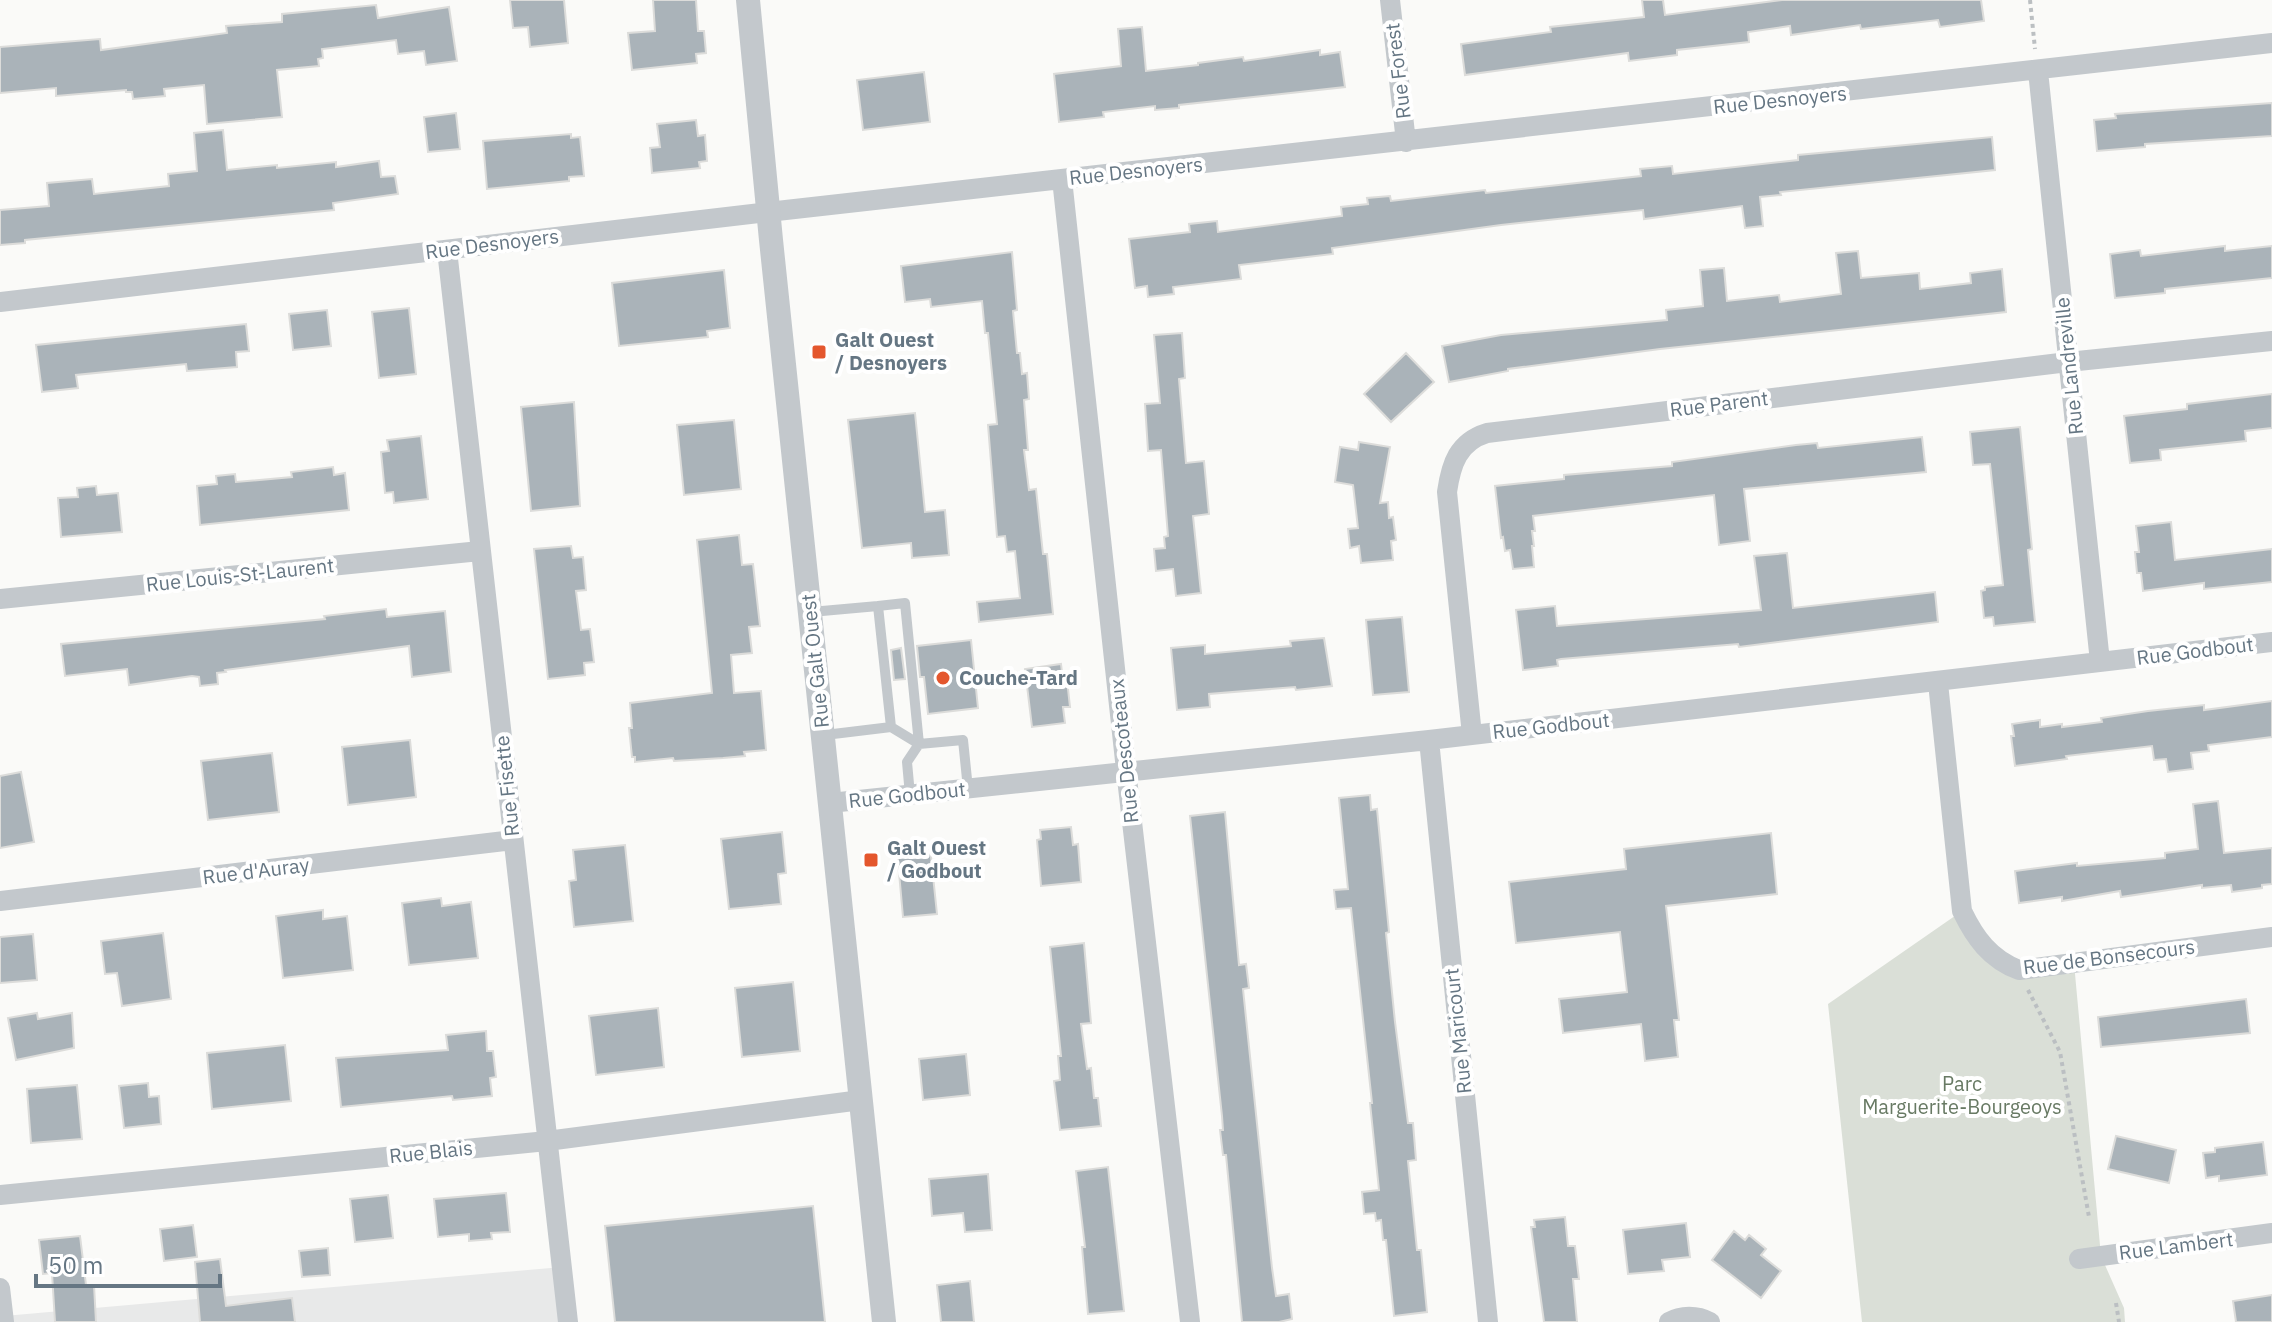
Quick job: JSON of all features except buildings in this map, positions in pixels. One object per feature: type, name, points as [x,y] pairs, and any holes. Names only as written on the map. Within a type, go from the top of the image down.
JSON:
[{"type":"street","name":"Rue Galt Ouest","points":[[748,0],[884,1322]]},
{"type":"street","name":"Rue Forest","points":[[1390,0],[1406,142]]},
{"type":"street","name":"Rue Desnoyers","points":[[0,302],[768,212],[2272,43]]},
{"type":"street","name":"Rue Landreville","points":[[2038,71],[2100,662]]},
{"type":"street","name":"Rue Descoteaux","points":[[1062,179],[1190,1322]]},
{"type":"street","name":"Rue Fisette","points":[[447,250],[568,1322]]},
{"type":"street","name":"Rue Parent","points":[[1472,735],[1447,492],[1451,468],[1462,446],[1472,438],[1487,433],[2068,362],[2272,341]]},
{"type":"street","name":"Rue Louis-St-Laurent","points":[[0,599],[480,551]]},
{"type":"street","name":"Rue Godbout","points":[[830,803],[1429,740],[2272,642]]},
{"type":"street","name":"Rue de Bonsecours","points":[[1938,683],[1962,911],[1973,934],[1989,953],[2019,970],[2272,937]]},
{"type":"street","name":"Rue Maricourt","points":[[1429,740],[1488,1322]]},
{"type":"street","name":"Rue d'Auray","points":[[0,901],[513,840]]},
{"type":"street","name":"Rue Blais","points":[[0,1195],[547,1141],[861,1100]]},
{"type":"street","name":"Rue Lambert","points":[[2079,1259],[2272,1233]]},
{"type":"street","points":[[0,1288],[4,1322]]},
{"type":"street","points":[[1669,1322],[1688,1317],[1710,1322]]},
{"type":"lane","points":[[810,612],[905,603],[919,744],[907,762],[910,795]]},
{"type":"lane","points":[[878,606],[891,727]]},
{"type":"lane","points":[[823,735],[891,727],[919,744],[963,740],[968,789]]},
{"type":"path","points":[[2030,0],[2038,71]]},
{"type":"path","points":[[2019,970],[2060,1052],[2089,1217]]},
{"type":"path","points":[[2116,1303],[2119,1322]]},
{"type":"shaded area","points":[[562,1267],[568,1322],[0,1322],[4,1316]]},
{"type":"green space","name":"Parc Marguerite-Bourgeoys","points":[[1962,911],[2004,964],[2074,963],[2101,1256],[2124,1308],[2125,1322],[1862,1322],[1828,1004]]},
{"type":"place","name":"Galt Ouest / Desnoyers","points":[[819,352]]},
{"type":"place","name":"Couche-Tard","points":[[943,678]]},
{"type":"place","name":"Galt Ouest / Godbout","points":[[871,860]]}]
